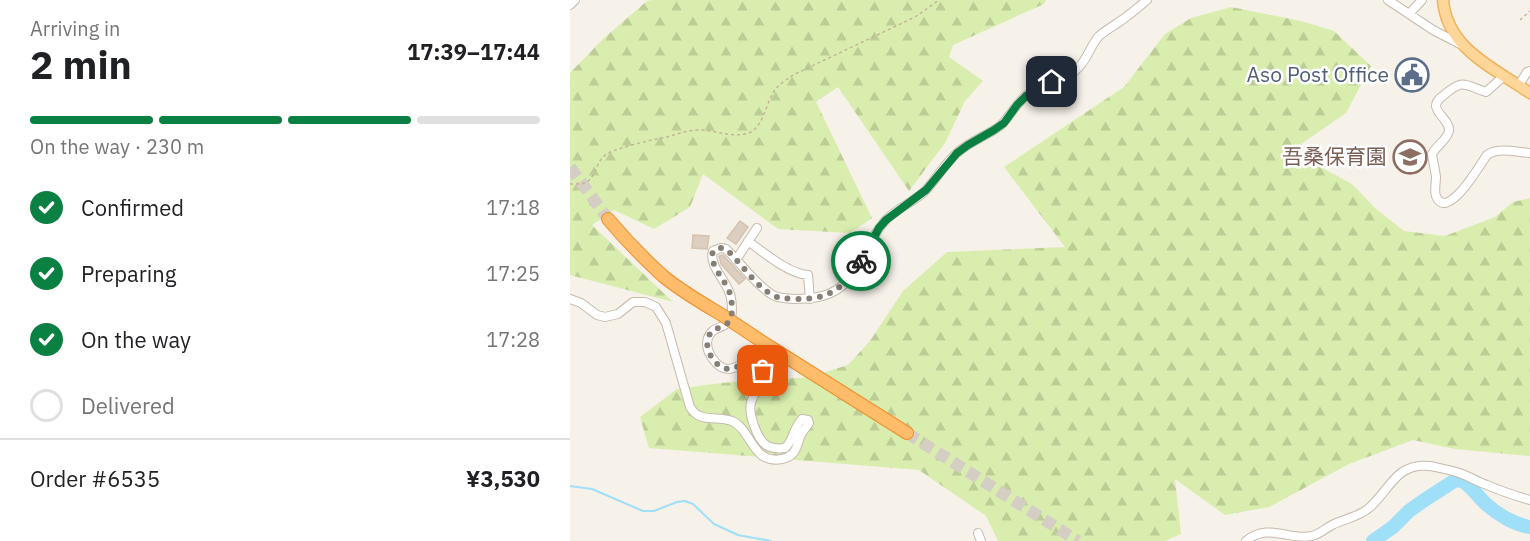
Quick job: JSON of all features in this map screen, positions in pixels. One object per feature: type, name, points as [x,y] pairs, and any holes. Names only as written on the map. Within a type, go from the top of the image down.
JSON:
[{"type":"highway","points":[[608,219],[635,249],[681,290],[907,433]]},
{"type":"main road","points":[[1443,0],[1450,27],[1462,45],[1473,55],[1530,93]]},
{"type":"street","points":[[570,5],[575,0]]},
{"type":"street","points":[[763,379],[761,366],[755,361],[751,360],[731,369],[721,367],[714,360],[708,345],[709,336],[728,324],[732,311],[729,290],[714,263],[712,253],[717,249],[726,249],[760,286],[776,297],[810,299],[837,290],[860,264],[879,228],[886,220],[926,190],[957,153],[1004,123],[1026,96],[1076,70],[1085,61],[1095,41],[1102,33],[1147,0]]},
{"type":"street","points":[[1388,0],[1433,30],[1462,45]]},
{"type":"street","points":[[1409,14],[1422,0]]},
{"type":"street","points":[[1519,85],[1530,71]]},
{"type":"street","points":[[1504,76],[1486,92],[1461,84],[1454,86],[1438,99],[1437,110],[1449,130],[1432,154],[1436,196],[1445,203],[1452,202],[1491,152],[1530,153]]},
{"type":"street","points":[[736,260],[757,228]]},
{"type":"street","points":[[748,241],[777,262],[803,275],[808,275],[810,299]]},
{"type":"street","points":[[570,299],[581,303],[597,315],[605,317],[618,314],[633,302],[645,302],[656,307],[661,313],[670,336],[693,412],[702,417],[723,418],[736,423],[761,455],[778,460],[794,454],[802,432],[809,423],[805,418],[799,422],[791,441],[785,448],[774,448],[762,441],[752,420],[750,406],[753,398],[781,354]]},
{"type":"street","points":[[1246,541],[1264,532],[1313,536],[1335,523],[1352,519],[1370,508],[1390,482],[1401,472],[1418,466],[1459,472],[1486,485],[1530,500]]},
{"type":"path","points":[[570,184],[582,184],[588,181],[603,155],[649,140],[696,130],[740,136],[748,133],[757,128],[774,91],[782,83],[814,65],[915,18],[939,0]]},
{"type":"path","points":[[1520,20],[1530,11]]},
{"type":"green space","points":[[1046,0],[1044,4],[953,45],[949,57],[983,81],[965,101],[945,143],[909,191],[838,87],[816,102],[872,218],[850,233],[778,229],[703,174],[690,207],[654,229],[614,210],[592,225],[673,302],[570,275],[570,73],[603,39],[647,1]]},
{"type":"green space","points":[[1231,7],[1301,21],[1334,31],[1371,66],[1346,113],[1291,151],[1352,184],[1375,208],[1404,231],[1445,236],[1495,217],[1513,202],[1530,198],[1530,456],[1455,449],[1413,440],[1349,464],[1269,507],[1225,515],[1175,479],[1181,534],[1165,541],[998,541],[986,516],[919,470],[649,448],[640,417],[677,389],[721,383],[810,377],[848,365],[870,341],[903,291],[947,252],[1065,247],[1004,167],[1124,87],[1165,34],[1191,18]]},
{"type":"building","points":[[740,221],[748,227],[736,244],[727,238]]},
{"type":"building","points":[[693,235],[709,236],[707,249],[692,248]]},
{"type":"building","points":[[723,255],[745,279],[739,284],[721,264],[719,256]]},
{"type":"waterway","points":[[1373,541],[1423,501],[1454,481],[1461,480],[1495,512],[1530,527]]},
{"type":"waterway","points":[[570,486],[592,489],[643,511],[654,511],[685,501],[693,504],[714,524],[738,535],[771,541]]},
{"type":"tunnel","points":[[570,167],[608,219]]},
{"type":"tunnel","points":[[907,433],[1078,541]]},
{"type":"way so far","points":[[763,371],[758,363],[751,360],[726,369],[717,364],[711,355],[708,345],[709,336],[728,324],[732,311],[731,296],[714,263],[713,251],[726,249],[760,286],[776,297],[785,298],[814,299],[837,290],[847,281],[861,261]]},
{"type":"place","name":"Aso Post Office","points":[[1412,75]]},
{"type":"place","name":"吾桑保育園","points":[[1410,157]]},
{"type":"route","points":[[861,261],[879,228],[886,220],[926,190],[957,153],[1004,123],[1026,96],[1052,82]]}]
